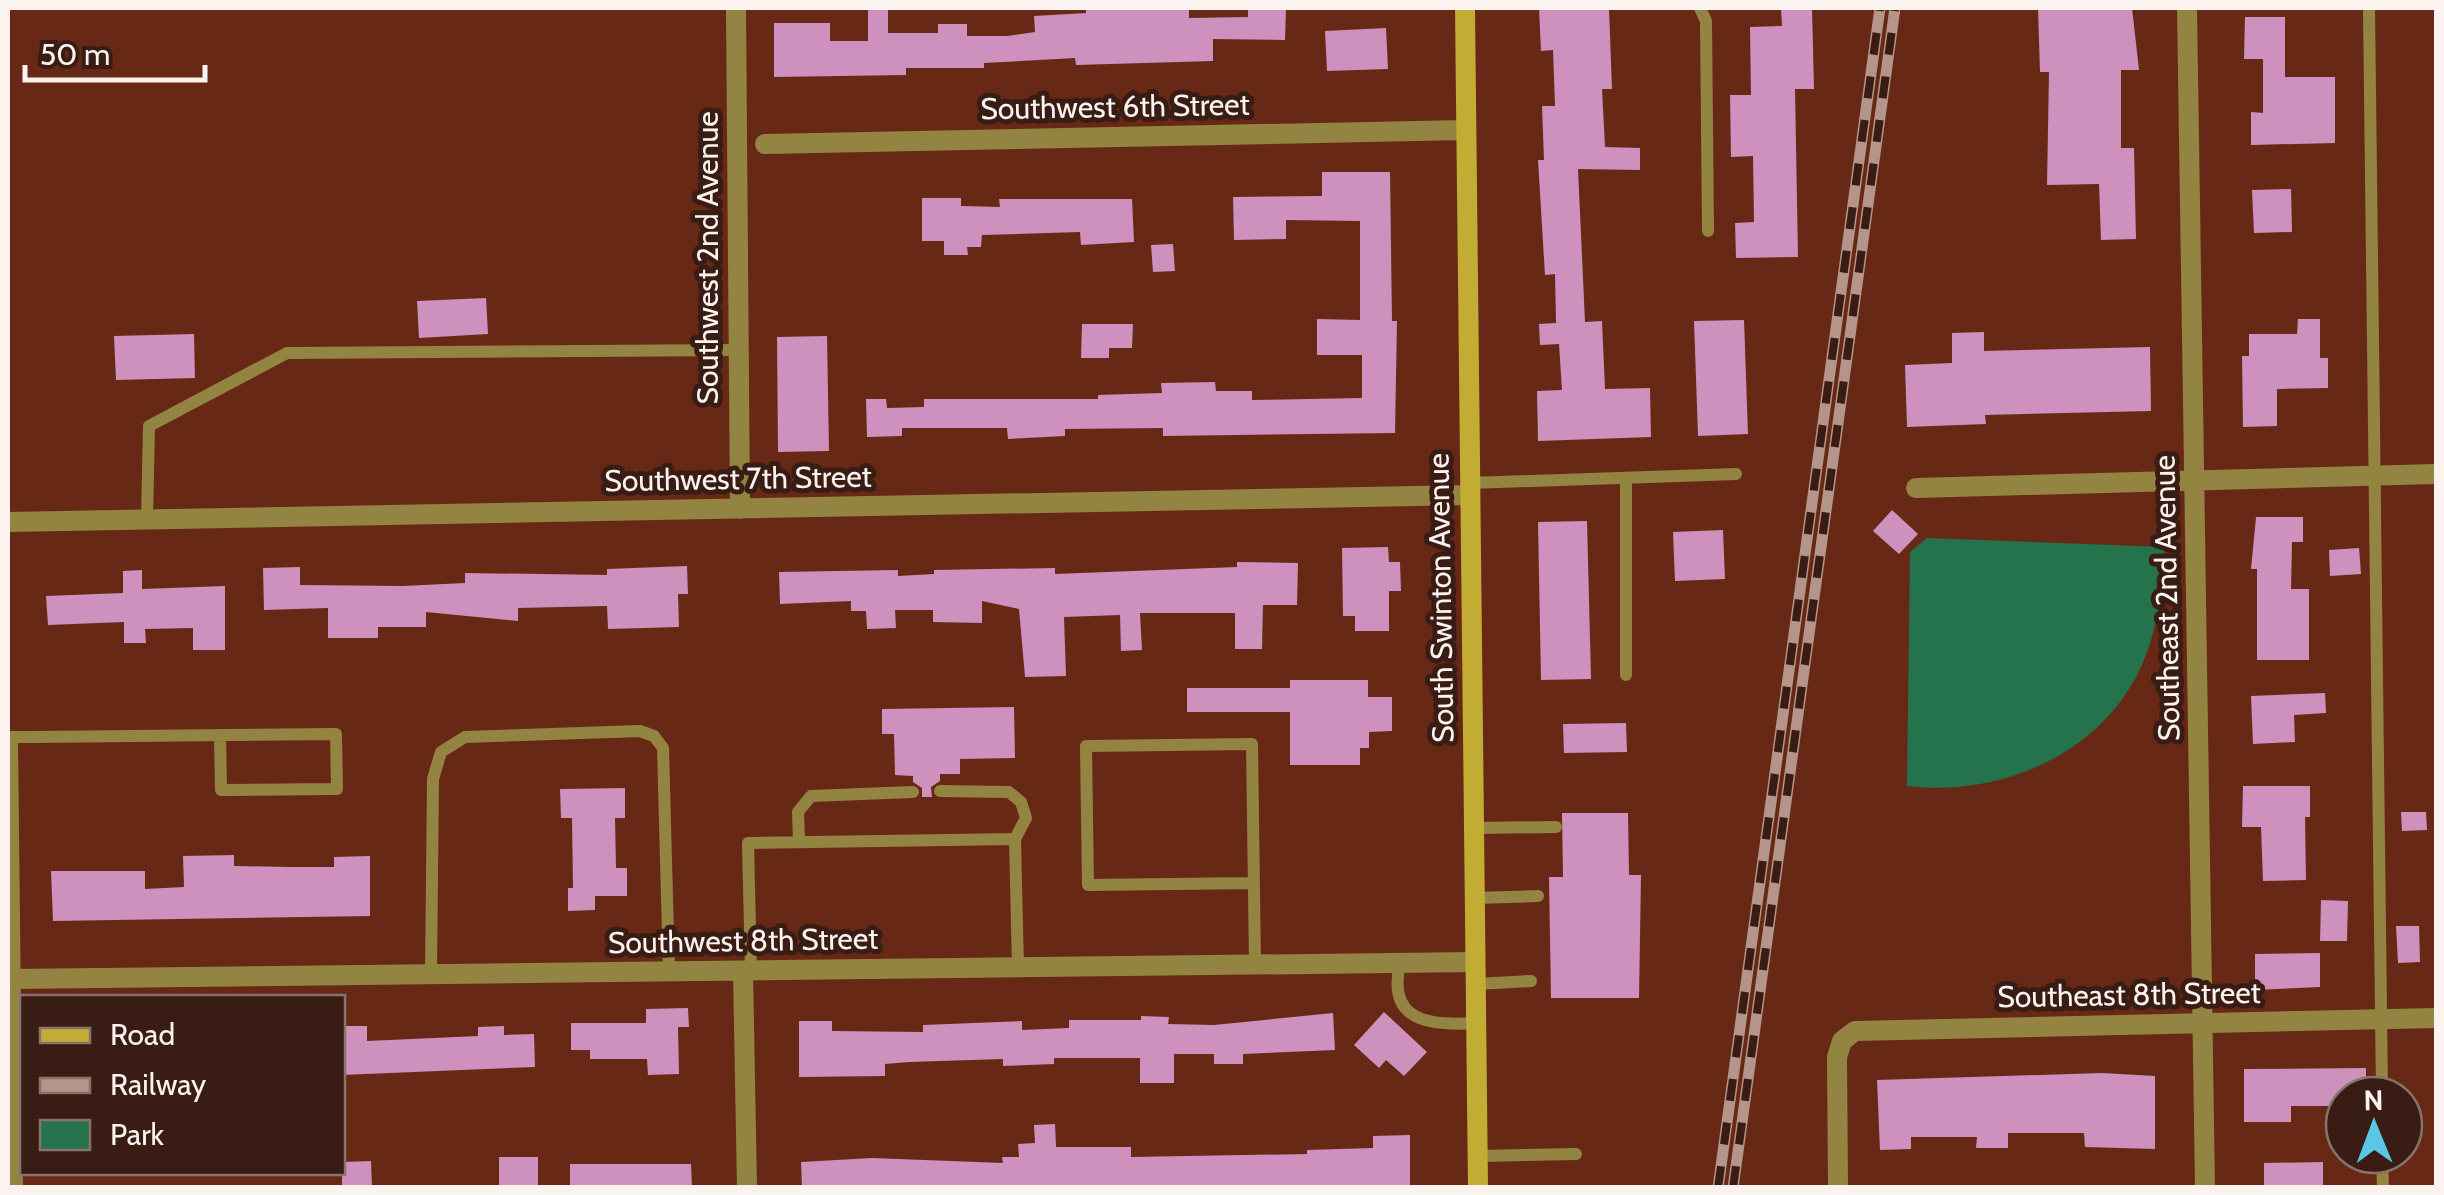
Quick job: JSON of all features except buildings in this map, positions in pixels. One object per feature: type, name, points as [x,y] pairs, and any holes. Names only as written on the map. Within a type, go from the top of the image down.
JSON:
[{"type":"street","name":"Southwest 2nd Avenue","points":[[736,8],[740,509]]},
{"type":"street","name":"South Swinton Avenue","points":[[1465,8],[1478,1188]]},
{"type":"street","name":"Southeast 2nd Avenue","points":[[2187,8],[2204,1188]]},
{"type":"street","name":"Southwest 6th Street","points":[[766,144],[1466,130]]},
{"type":"street","points":[[1916,488],[2436,474]]},
{"type":"street","name":"Southwest 7th Street","points":[[8,522],[740,509],[1470,489]]},
{"type":"street","points":[[8,739],[13,1188]]},
{"type":"street","name":"Southwest 8th Street","points":[[11,979],[1400,964],[1476,973]]},
{"type":"street","points":[[747,971],[747,1188]]},
{"type":"street","name":"Southeast 8th Street","points":[[1838,1188],[1837,1057],[1842,1041],[1856,1031],[2436,1018]]},
{"type":"lane","points":[[1700,8],[1706,21],[1708,231]]},
{"type":"lane","points":[[2369,8],[2382,1075]]},
{"type":"lane","points":[[147,519],[149,426],[288,353],[738,350]]},
{"type":"lane","points":[[1470,489],[1736,474]]},
{"type":"lane","points":[[1626,478],[1626,675]]},
{"type":"lane","points":[[430,974],[433,779],[442,752],[465,736],[640,731],[654,736],[664,756],[668,972]]},
{"type":"lane","points":[[8,739],[220,735],[336,734],[337,789],[221,790],[220,735]]},
{"type":"lane","points":[[1254,883],[1088,886],[1086,746],[1252,744],[1254,883],[1255,966]]},
{"type":"lane","points":[[799,842],[798,812],[812,796],[913,792]]},
{"type":"lane","points":[[940,792],[1009,792],[1016,796],[1026,818],[1014,839],[1018,968]]},
{"type":"lane","points":[[1474,828],[1556,827]]},
{"type":"lane","points":[[747,971],[748,843],[1014,839]]},
{"type":"lane","points":[[1474,898],[1538,896]]},
{"type":"lane","points":[[1400,964],[1398,990],[1410,1014],[1434,1025],[1476,1023]]},
{"type":"lane","points":[[1476,973],[1531,981]]},
{"type":"lane","points":[[1478,1156],[1576,1154]]},
{"type":"green space","points":[[1927,538],[2164,547],[2160,596],[2144,660],[2118,704],[2095,729],[2039,766],[2008,778],[1941,788],[1907,786],[1910,552]]},
{"type":"railway","points":[[1718,1188],[1880,8]]},
{"type":"railway","points":[[1733,1188],[1895,8]]}]
